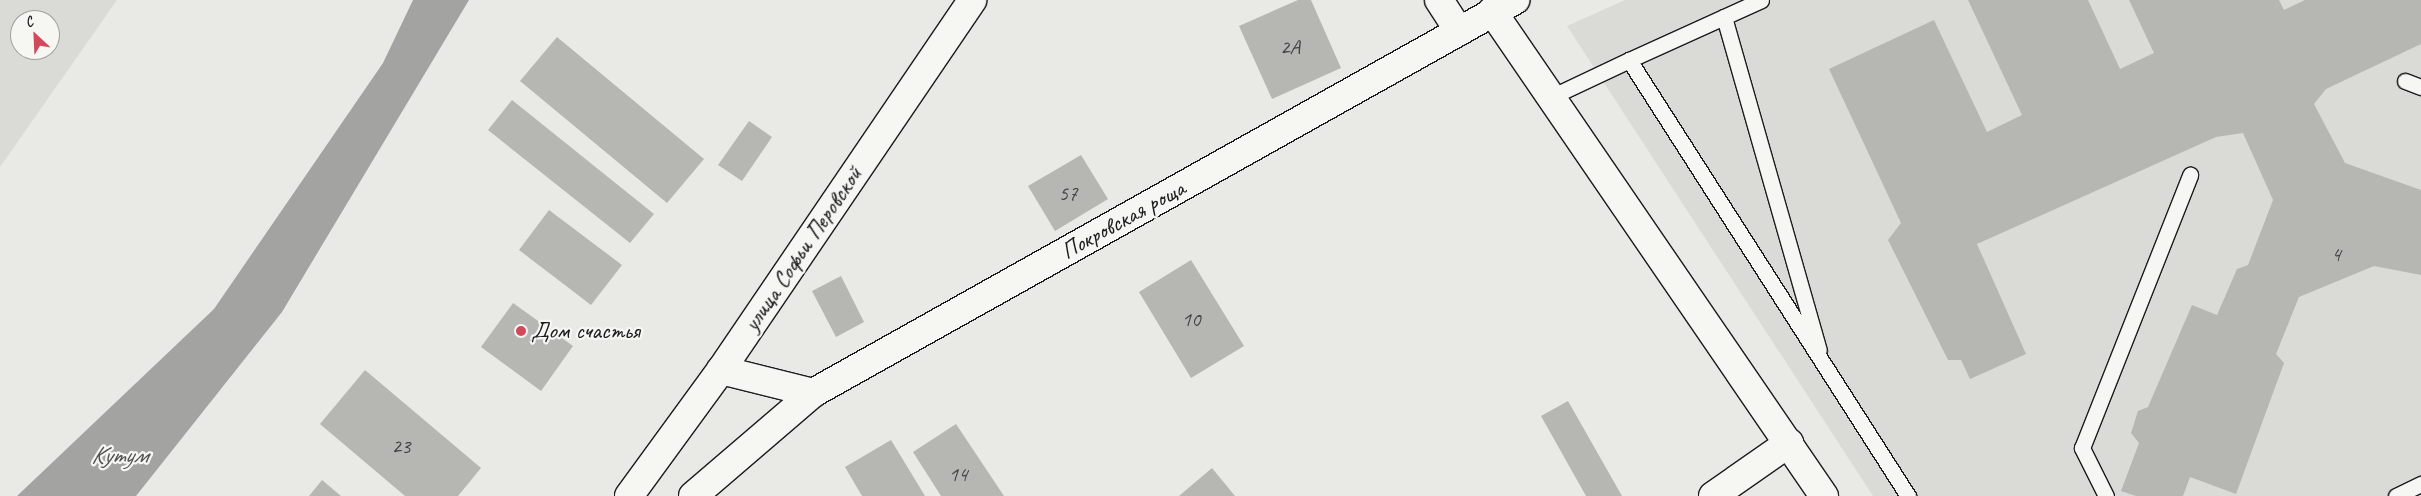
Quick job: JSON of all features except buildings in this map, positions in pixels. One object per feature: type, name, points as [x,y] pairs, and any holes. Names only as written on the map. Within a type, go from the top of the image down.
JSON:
[{"type":"street","name":"улица Софьи Перовской","points":[[629,496],[721,370],[972,0]]},
{"type":"street","points":[[1439,0],[1459,31]]},
{"type":"street","points":[[1504,6],[1553,96],[1824,496]]},
{"type":"street","name":"Покровская роща","points":[[700,494],[812,393],[1504,6]]},
{"type":"street","points":[[721,370],[812,393]]},
{"type":"street","points":[[1713,496],[1789,443]]},
{"type":"lane","points":[[1553,96],[1761,0]]},
{"type":"lane","points":[[1724,17],[1824,365]]},
{"type":"lane","points":[[1629,60],[1908,496]]},
{"type":"lane","points":[[2405,81],[2421,87]]},
{"type":"lane","points":[[2106,496],[2082,448],[2190,175]]},
{"type":"lane","points":[[2396,496],[2421,484]]},
{"type":"shaded area","points":[[0,0],[117,0],[0,167]]},
{"type":"shaded area","points":[[1625,0],[2421,0],[2421,496],[1873,496],[1567,26]]},
{"type":"water","name":"Кутум","points":[[413,0],[469,0],[282,312],[136,496],[17,496],[214,309],[383,63]]},
{"type":"place","name":"Дом счастья","points":[[521,331]]}]
